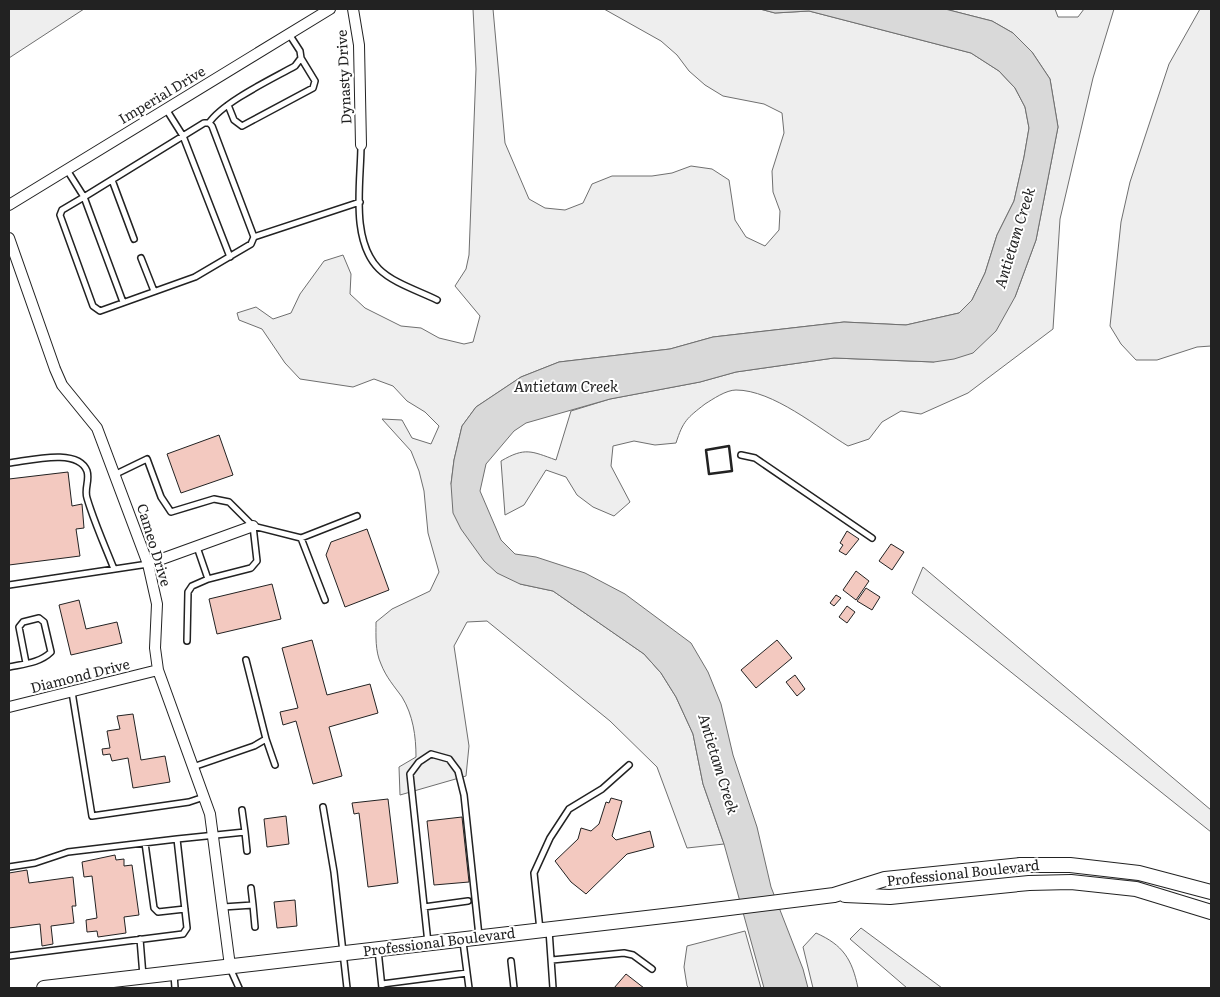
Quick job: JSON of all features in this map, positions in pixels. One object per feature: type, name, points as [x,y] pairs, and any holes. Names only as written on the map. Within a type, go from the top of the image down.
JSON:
[{"type":"street","name":"Imperial Drive","points":[[9,205],[330,9]]},
{"type":"street","name":"Dynasty Drive","points":[[353,9],[359,45],[361,145]]},
{"type":"street","name":"Cameo Drive","points":[[9,238],[55,369],[62,385],[97,428],[116,474],[148,564],[157,604],[155,648],[158,670],[204,797],[214,835],[230,966]]},
{"type":"street","points":[[148,564],[197,548],[253,526]]},
{"type":"street","name":"Diamond Drive","points":[[9,708],[158,670]]},
{"type":"street","name":"Professional Boulevard","points":[[44,988],[88,986],[144,976],[834,895],[886,880],[1020,865],[1070,864],[1139,873],[1211,892]]},
{"type":"street","name":"Professional Boulevard","points":[[834,895],[890,898],[1029,883],[1071,882],[1136,889],[1211,912]]},
{"type":"lane","points":[[228,105],[234,120],[242,126],[313,88],[315,81],[289,34]]},
{"type":"lane","points":[[209,123],[214,114],[295,66],[301,58]]},
{"type":"lane","points":[[166,110],[183,136],[230,257]]},
{"type":"lane","points":[[204,123],[209,123],[212,126],[254,237],[251,244],[195,276],[100,311],[93,306],[60,215],[62,210],[204,123]]},
{"type":"lane","points":[[361,145],[361,238],[365,248],[379,269],[437,300]]},
{"type":"lane","points":[[67,170],[84,196],[122,302]]},
{"type":"lane","points":[[112,180],[134,238]]},
{"type":"lane","points":[[254,237],[360,202]]},
{"type":"lane","points":[[141,258],[154,291]]},
{"type":"lane","points":[[741,455],[755,458],[872,538]]},
{"type":"lane","points":[[9,463],[63,456],[80,462],[86,470],[88,478],[86,495],[114,570]]},
{"type":"lane","points":[[116,474],[147,459],[161,497],[171,512],[214,499],[229,502],[253,526],[301,538],[357,516]]},
{"type":"lane","points":[[187,641],[188,592],[192,586],[208,579],[255,565],[257,561],[253,526]]},
{"type":"lane","points":[[301,538],[325,600]]},
{"type":"lane","points":[[197,548],[208,579]]},
{"type":"lane","points":[[9,584],[148,564]]},
{"type":"lane","points":[[9,667],[26,663],[45,658],[51,652],[44,622],[39,618],[23,622],[19,627],[26,663]]},
{"type":"lane","points":[[246,660],[266,739],[275,765]]},
{"type":"lane","points":[[72,692],[92,816],[189,802],[204,797]]},
{"type":"lane","points":[[193,767],[254,746],[266,739]]},
{"type":"lane","points":[[428,943],[410,774],[419,762],[431,754],[449,759],[458,771],[464,795],[479,937]]},
{"type":"lane","points":[[553,988],[552,960],[544,930],[534,873],[550,838],[569,809],[602,789],[629,765]]},
{"type":"lane","points":[[324,807],[347,988]]},
{"type":"lane","points":[[242,810],[247,851]]},
{"type":"lane","points":[[9,867],[35,863],[68,852],[245,832]]},
{"type":"lane","points":[[9,956],[183,934],[187,928],[177,839]]},
{"type":"lane","points":[[145,843],[154,908],[158,912],[185,909]]},
{"type":"lane","points":[[251,888],[255,927]]},
{"type":"lane","points":[[424,907],[468,901]]},
{"type":"lane","points":[[222,907],[253,905]]},
{"type":"lane","points":[[140,939],[144,976]]},
{"type":"lane","points":[[463,939],[468,988]]},
{"type":"lane","points":[[378,949],[382,986],[467,973]]},
{"type":"lane","points":[[552,960],[624,953],[633,955],[652,969]]},
{"type":"lane","points":[[511,961],[514,988]]},
{"type":"lane","points":[[230,966],[239,988]]},
{"type":"lane","points":[[174,973],[175,988]]},
{"type":"shaded area","points":[[9,9],[84,9],[9,58]]},
{"type":"shaded area","points":[[473,9],[493,9],[505,143],[529,199],[545,208],[565,210],[583,203],[592,184],[612,176],[652,176],[672,173],[691,166],[712,169],[729,180],[735,220],[746,237],[765,246],[779,230],[780,211],[773,192],[772,171],[784,133],[782,113],[764,104],[723,96],[705,85],[689,71],[677,55],[661,41],[604,9],[760,9],[775,13],[809,11],[971,53],[999,71],[1015,88],[1025,107],[1029,128],[1014,201],[997,235],[985,273],[972,300],[959,313],[906,325],[844,322],[713,337],[670,349],[559,362],[521,377],[476,407],[462,426],[454,460],[451,484],[520,584],[553,591],[644,654],[661,673],[676,697],[693,734],[703,784],[724,844],[687,848],[657,767],[610,721],[487,621],[467,622],[454,646],[469,746],[466,776],[400,795],[399,767],[416,757],[415,741],[411,718],[406,704],[383,669],[379,659],[376,643],[376,622],[392,609],[430,591],[439,572],[428,533],[424,491],[419,471],[411,451],[382,419],[402,420],[412,438],[431,444],[439,426],[425,412],[407,401],[393,386],[374,379],[353,387],[300,379],[285,363],[262,329],[239,320],[237,313],[256,307],[273,319],[291,313],[300,294],[324,261],[343,255],[351,274],[350,294],[365,308],[401,326],[421,328],[439,338],[464,344],[473,342],[480,316],[455,286],[466,269],[469,255],[476,69]]},
{"type":"shaded area","points":[[945,9],[1055,9],[1058,17],[1078,17],[1084,9],[1114,9],[1093,78],[1060,219],[1053,329],[968,393],[921,414],[901,411],[882,422],[869,439],[848,446],[795,411],[765,396],[736,390],[728,391],[705,404],[690,417],[681,430],[676,443],[655,445],[634,441],[613,446],[611,466],[630,502],[614,516],[593,507],[577,495],[566,477],[546,470],[524,505],[505,515],[501,461],[522,452],[540,454],[556,460],[571,411],[610,399],[700,382],[736,372],[834,358],[934,362],[1015,297],[1036,240],[1058,127],[1050,79],[1032,52],[1013,33],[992,21]]},
{"type":"shaded area","points":[[1200,9],[1211,9],[1211,346],[1197,347],[1157,360],[1136,360],[1121,344],[1110,326],[1121,222],[1130,182],[1169,64]]},
{"type":"shaded area","points":[[923,567],[1211,810],[1211,832],[912,593]]},
{"type":"shaded area","points":[[861,928],[942,988],[907,988],[850,939]]},
{"type":"shaded area","points":[[745,931],[761,988],[689,988],[687,986],[684,967],[687,946]]},
{"type":"shaded area","points":[[816,933],[840,948],[845,954],[853,969],[858,988],[813,988],[803,947]]},
{"type":"water","name":"Antietam Creek","points":[[760,9],[945,9],[992,21],[1013,33],[1032,52],[1050,79],[1058,127],[1036,240],[1015,297],[996,331],[973,353],[954,359],[934,362],[834,358],[736,372],[700,382],[610,399],[526,423],[514,431],[486,464],[480,491],[501,540],[515,554],[536,557],[585,573],[625,594],[691,643],[708,672],[721,704],[733,755],[757,827],[771,887],[803,969],[808,988],[764,988],[724,844],[703,784],[693,734],[676,697],[661,673],[644,654],[553,591],[520,584],[497,573],[484,561],[461,529],[453,513],[451,484],[454,460],[462,426],[476,407],[521,377],[559,362],[670,349],[713,337],[844,322],[906,325],[959,313],[972,300],[985,273],[997,235],[1014,201],[1024,157],[1029,128],[1025,107],[1015,88],[999,71],[971,53],[809,11],[775,13]]},
{"type":"building","points":[[219,435],[233,475],[181,493],[167,454]]},
{"type":"building","points":[[68,472],[72,506],[82,504],[84,528],[76,529],[80,556],[9,565],[9,479]]},
{"type":"building","points":[[367,529],[389,590],[345,607],[326,555],[331,542]]},
{"type":"building","points":[[847,531],[859,539],[846,555],[839,551],[843,545],[840,543]]},
{"type":"building","points":[[891,544],[904,552],[892,570],[879,561]]},
{"type":"building","points":[[856,571],[869,581],[856,600],[843,590]]},
{"type":"building","points":[[272,584],[281,619],[217,634],[209,599]]},
{"type":"building","points":[[866,588],[880,597],[872,610],[857,601]]},
{"type":"building","points":[[836,595],[841,598],[834,606],[830,603]]},
{"type":"building","points":[[79,600],[86,629],[117,622],[122,643],[71,655],[59,605]]},
{"type":"building","points":[[847,606],[855,612],[847,623],[839,617]]},
{"type":"building","points":[[312,640],[327,695],[370,684],[378,713],[329,727],[342,776],[313,784],[296,721],[283,725],[280,712],[298,708],[282,648]]},
{"type":"building","points":[[777,640],[792,658],[756,688],[741,670]]},
{"type":"building","points":[[795,675],[805,689],[797,696],[786,682]]},
{"type":"building","points":[[133,714],[141,760],[165,756],[170,782],[133,788],[128,758],[112,761],[110,754],[103,755],[102,749],[110,748],[107,731],[120,729],[117,716]]},
{"type":"building","points":[[611,798],[622,801],[612,836],[616,840],[650,831],[654,847],[627,854],[586,894],[571,882],[555,861],[578,839],[581,828],[591,831],[599,824],[606,802],[609,803]]},
{"type":"building","points":[[388,799],[398,883],[368,887],[359,813],[354,814],[352,803]]},
{"type":"building","points":[[286,816],[289,844],[267,847],[264,819]]},
{"type":"building","points":[[462,817],[469,882],[434,885],[427,821]]},
{"type":"building","points":[[115,855],[116,860],[124,859],[124,866],[132,865],[139,915],[124,917],[126,933],[98,937],[97,931],[87,932],[86,920],[97,918],[92,876],[84,877],[82,862]]},
{"type":"building","points":[[27,870],[29,883],[73,877],[76,906],[72,906],[74,923],[51,926],[53,944],[42,946],[40,924],[9,928],[9,873]]},
{"type":"building","points":[[295,900],[297,926],[277,928],[274,902]]},
{"type":"building","points":[[626,974],[644,988],[614,988]]},
{"type":"wall","points":[[729,446],[732,471],[709,474],[706,450],[729,446]]}]
